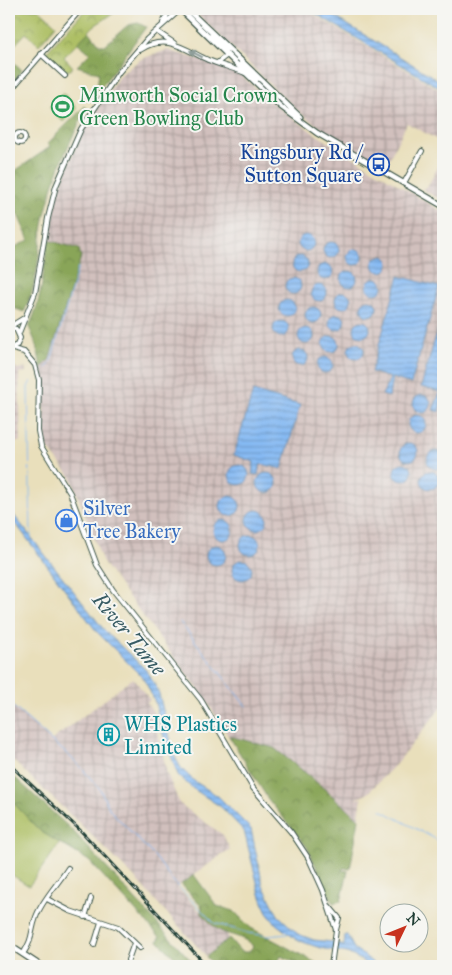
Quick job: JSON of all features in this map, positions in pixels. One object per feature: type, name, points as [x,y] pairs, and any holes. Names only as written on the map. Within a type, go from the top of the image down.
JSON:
[{"type":"main road","points":[[180,9],[232,62],[280,106],[317,133],[443,206]]},
{"type":"main road","points":[[187,9],[317,133]]},
{"type":"main road","points":[[200,21],[206,31],[225,50],[226,56]]},
{"type":"main road","points":[[232,62],[242,62]]},
{"type":"main road","points":[[242,62],[240,65],[280,106]]},
{"type":"main road","points":[[9,945],[41,966]]},
{"type":"street","points":[[9,92],[81,9]]},
{"type":"street","points":[[166,38],[162,26],[170,9]]},
{"type":"street","points":[[9,348],[17,345],[36,293],[48,218],[56,186],[82,129],[119,72],[156,31],[180,9]]},
{"type":"street","points":[[156,31],[176,44],[245,74]]},
{"type":"street","points":[[136,52],[156,42],[176,44]]},
{"type":"street","points":[[41,54],[64,76]]},
{"type":"street","points":[[217,63],[226,56]]},
{"type":"street","points":[[9,133],[15,136]]},
{"type":"street","points":[[404,183],[422,151]]},
{"type":"street","points":[[9,327],[26,316]]},
{"type":"street","points":[[9,327],[16,329],[24,352],[30,358],[38,373],[38,431],[41,446],[70,493],[97,565],[113,590],[201,700],[258,795],[301,845],[318,876],[336,933],[331,966]]},
{"type":"street","points":[[9,348],[24,352]]},
{"type":"street","points":[[23,954],[32,941],[35,918],[68,868]]},
{"type":"street","points":[[65,873],[70,876]]},
{"type":"street","points":[[85,917],[92,904],[91,898]]},
{"type":"street","points":[[47,899],[85,917],[118,928],[140,948]]},
{"type":"street","points":[[94,941],[101,922]]},
{"type":"street","points":[[128,960],[134,943]]},
{"type":"street","points":[[130,954],[135,956]]},
{"type":"shaded area","points":[[192,9],[305,9],[443,92],[443,143],[407,123],[385,167],[330,135],[300,113]]},
{"type":"shaded area","points":[[167,50],[236,70],[266,98],[315,134],[443,212],[443,705],[398,762],[367,794],[355,799],[362,798],[350,869],[343,868],[342,871],[348,871],[341,901],[333,903],[307,847],[268,799],[204,697],[103,563],[71,477],[45,445],[43,378],[37,346],[29,327],[42,295],[51,222],[59,188],[83,130],[120,75],[141,59]]},
{"type":"shaded area","points":[[443,158],[443,201],[422,189],[427,187]]},
{"type":"shaded area","points":[[9,363],[18,369],[25,368],[26,372],[19,373],[21,441],[9,445]]},
{"type":"shaded area","points":[[133,678],[150,700],[147,703],[154,713],[167,774],[180,804],[223,835],[230,849],[177,887],[214,926],[226,933],[229,938],[206,956],[133,876],[9,757],[9,703],[52,740]]},
{"type":"green space","points":[[9,9],[39,9],[56,25],[39,45],[26,33],[9,51]]},
{"type":"green space","points":[[86,9],[120,9],[94,26],[64,57],[73,67],[69,71],[62,69],[45,54]]},
{"type":"green space","points":[[138,23],[146,27],[96,94],[99,73],[77,66],[90,53],[78,43],[89,31],[100,45],[105,45],[128,25]]},
{"type":"green space","points":[[9,58],[22,70],[9,87]]},
{"type":"green space","name":"Minworth Social Crown Green Bowling Club","points":[[63,93],[77,108],[63,122],[49,107]]},
{"type":"green space","points":[[85,106],[87,109],[56,176],[44,219],[33,289],[24,312],[13,308],[9,302],[12,291],[9,250],[29,240],[9,195],[9,175],[50,147],[48,143]]},
{"type":"green space","points":[[48,240],[79,249],[81,257],[49,360],[41,368],[37,346],[29,327],[40,295]]},
{"type":"green space","points":[[229,736],[274,748],[359,819],[350,869],[343,868],[342,870],[348,871],[341,901],[333,903],[307,847],[268,799]]},
{"type":"green space","points":[[9,772],[73,831],[196,966],[183,966],[158,941],[160,937],[89,861],[40,831],[9,798]]},
{"type":"green space","points":[[9,798],[40,831],[60,843],[29,886],[9,873]]},
{"type":"green space","points":[[194,875],[217,906],[234,911],[251,928],[322,966],[302,966],[281,956],[276,966],[215,966],[206,957],[229,938],[241,952],[249,952],[253,946],[243,939],[218,929],[201,912],[202,907],[181,884]]},
{"type":"water","points":[[308,9],[322,9],[443,83],[443,90]]},
{"type":"water","points":[[303,235],[309,235],[314,240],[312,249],[303,251],[298,246],[298,240]]},
{"type":"water","points":[[328,242],[334,242],[339,247],[337,256],[328,258],[323,253],[323,247]]},
{"type":"water","points":[[352,249],[358,249],[363,254],[361,263],[352,265],[347,260],[347,254]]},
{"type":"water","points":[[297,256],[303,256],[308,261],[306,270],[297,272],[292,267],[292,261]]},
{"type":"water","points":[[378,256],[384,256],[389,261],[387,270],[378,272],[373,267],[373,261]]},
{"type":"water","points":[[322,264],[328,264],[333,269],[331,278],[322,280],[317,275],[317,269]]},
{"type":"water","points":[[346,271],[352,271],[357,276],[355,285],[346,287],[341,282],[341,276]]},
{"type":"water","points":[[399,276],[439,287],[411,384],[392,378],[389,397],[382,395],[390,378],[371,372]]},
{"type":"water","points":[[290,278],[296,278],[301,283],[299,292],[290,294],[285,289],[285,283]]},
{"type":"water","points":[[372,278],[378,278],[383,283],[381,292],[372,294],[367,289],[367,283]]},
{"type":"water","points":[[316,285],[322,285],[327,290],[325,299],[316,301],[311,296],[311,290]]},
{"type":"water","points":[[340,292],[346,292],[351,297],[349,306],[340,308],[335,303],[335,297]]},
{"type":"water","points":[[284,300],[290,300],[295,305],[293,314],[284,316],[279,311],[279,305]]},
{"type":"water","points":[[366,300],[372,300],[377,305],[375,314],[366,316],[361,311],[361,305]]},
{"type":"water","points":[[310,307],[316,307],[321,312],[319,321],[310,323],[305,318],[305,312]]},
{"type":"water","points":[[443,311],[443,393],[439,412],[433,410],[440,392],[421,387]]},
{"type":"water","points":[[334,314],[340,314],[345,319],[343,328],[334,330],[329,325],[329,319]]},
{"type":"water","points":[[278,321],[284,321],[289,326],[287,335],[278,337],[273,332],[273,326]]},
{"type":"water","points":[[359,321],[365,321],[370,326],[368,335],[359,337],[354,332],[354,326]]},
{"type":"water","points":[[303,328],[309,328],[314,333],[312,342],[303,344],[298,339],[298,333]]},
{"type":"water","points":[[328,336],[334,336],[339,341],[337,350],[328,352],[323,347],[323,341]]},
{"type":"water","points":[[353,343],[359,343],[364,348],[362,357],[353,359],[348,354],[348,348]]},
{"type":"water","points":[[297,350],[303,350],[308,355],[306,364],[297,366],[292,361],[292,355]]},
{"type":"water","points":[[322,357],[328,357],[333,362],[331,371],[322,373],[317,368],[317,362]]},
{"type":"water","points":[[253,391],[300,405],[282,469],[261,464],[258,475],[252,474],[254,462],[234,455]]},
{"type":"water","points":[[422,395],[428,398],[431,404],[428,410],[422,413],[416,410],[413,404],[416,398]]},
{"type":"water","points":[[417,415],[423,418],[426,424],[423,430],[417,433],[411,430],[408,424],[411,418]]},
{"type":"water","points":[[409,443],[415,446],[418,452],[415,458],[409,461],[403,458],[400,452],[403,446]]},
{"type":"water","points":[[436,451],[442,454],[445,460],[442,466],[436,469],[430,466],[427,460],[430,454]]},
{"type":"water","points":[[403,463],[409,466],[412,472],[409,478],[403,481],[397,478],[394,472],[397,466]]},
{"type":"water","points":[[239,465],[246,468],[249,475],[246,482],[239,485],[232,482],[229,475],[232,468]]},
{"type":"water","points":[[430,471],[436,474],[439,480],[436,486],[430,489],[424,486],[421,480],[424,474]]},
{"type":"water","points":[[267,473],[274,476],[277,483],[274,490],[267,493],[260,490],[257,483],[260,476]]},
{"type":"water","points":[[230,496],[237,499],[240,506],[237,513],[230,516],[223,513],[220,506],[223,499]]},
{"type":"water","points":[[9,509],[105,631],[146,670],[158,690],[175,757],[181,768],[194,781],[218,796],[251,829],[263,885],[278,915],[298,934],[314,940],[333,942],[344,946],[345,935],[347,935],[355,950],[376,966],[368,966],[347,953],[320,948],[297,940],[276,924],[267,913],[260,894],[244,831],[221,807],[192,788],[178,775],[161,729],[155,702],[144,679],[97,632],[19,528],[9,518]]},
{"type":"water","points":[[257,510],[264,513],[267,520],[264,527],[257,530],[250,527],[247,520],[250,513]]},
{"type":"water","points":[[223,520],[230,523],[233,530],[230,537],[223,540],[216,537],[213,530],[216,523]]},
{"type":"water","points":[[250,535],[257,538],[260,545],[257,552],[250,555],[243,552],[240,545],[243,538]]},
{"type":"water","points":[[216,545],[223,548],[226,555],[223,562],[216,565],[209,562],[206,555],[209,548]]},
{"type":"water","points":[[242,560],[249,563],[252,570],[249,577],[242,580],[235,577],[232,570],[235,563]]},
{"type":"waterway","points":[[46,368],[50,364],[78,267]]},
{"type":"waterway","points":[[31,381],[28,387],[31,537]]},
{"type":"waterway","points":[[180,622],[246,706]]},
{"type":"waterway","points":[[9,703],[77,763],[100,789],[110,810],[156,858],[172,880],[214,923],[248,933],[268,936],[287,934]]},
{"type":"waterway","points":[[381,810],[443,843]]},
{"type":"railway","points":[[9,764],[81,831],[207,966]]},
{"type":"place","name":"Minworth Social Crown Green Bowling Club","points":[[63,107]]},
{"type":"place","name":"Kingsbury Rd / Sutton Square","points":[[378,164]]},
{"type":"place","name":"Silver Tree Bakery","points":[[67,520]]},
{"type":"place","name":"WHS Plastics Limited","points":[[108,735]]},
{"type":"water label","name":"River Tame","points":[[129,634]]}]
